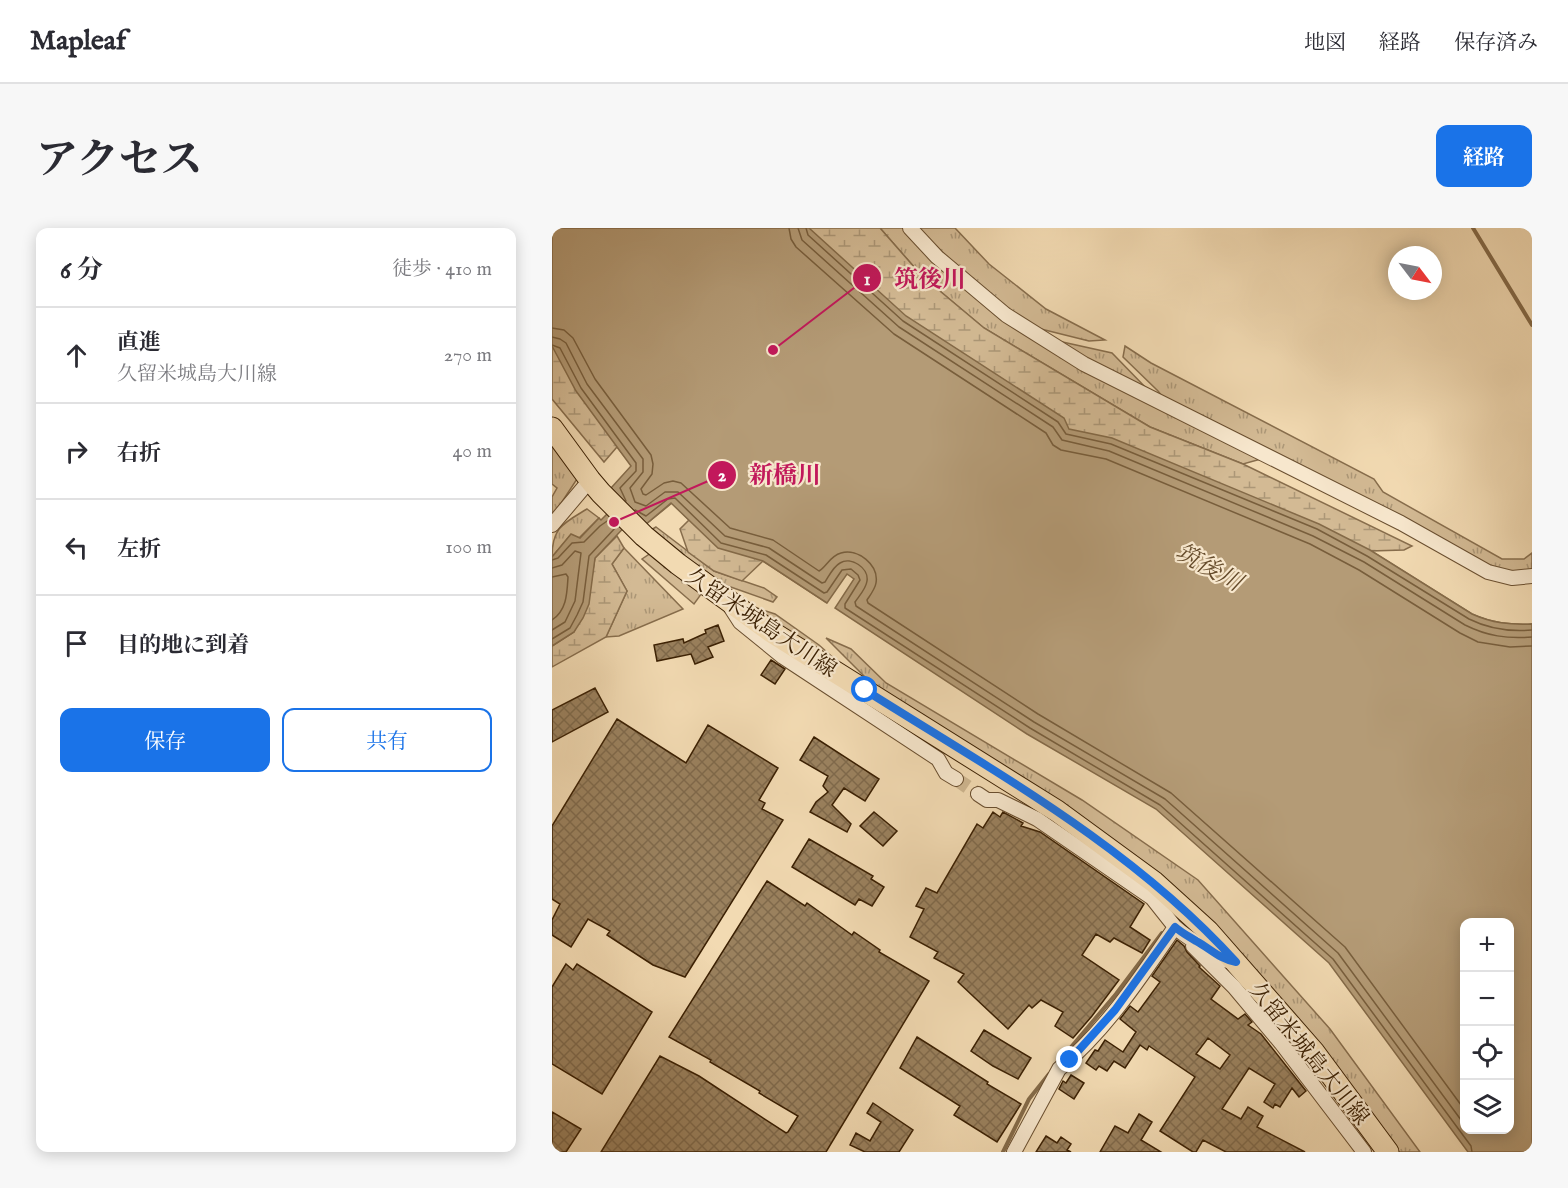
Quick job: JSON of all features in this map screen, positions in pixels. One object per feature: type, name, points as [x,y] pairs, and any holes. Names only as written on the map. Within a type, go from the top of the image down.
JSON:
[{"type":"main road","name":"久留米城島大川線","points":[[552,428],[596,487],[644,536],[725,599],[771,631],[1057,811],[1154,882],[1208,931],[1236,962],[1314,1052],[1388,1152]]},
{"type":"street","points":[[910,228],[937,257],[1006,315],[1084,364],[1401,524],[1488,572],[1512,578],[1532,576]]},
{"type":"street","points":[[552,525],[596,487]]},
{"type":"street","points":[[725,599],[740,622],[783,657],[938,759],[946,773],[956,779]]},
{"type":"street","points":[[978,794],[987,800],[998,800],[1037,819],[1152,898],[1194,948],[1234,987],[1331,1106],[1364,1152]]},
{"type":"street","points":[[1180,931],[1224,960],[1236,962]]},
{"type":"street","points":[[1014,1152],[1059,1069],[1115,1010],[1180,931]]},
{"type":"street","points":[[1314,1052],[1315,1066],[1331,1106]]},
{"type":"green space","points":[[795,228],[880,228],[922,276],[984,328],[1150,427],[1243,464],[1412,546],[1404,550],[1371,551],[1472,614],[1501,623],[1532,624],[1473,629],[1076,436],[900,321]]},
{"type":"green space","points":[[880,228],[903,228],[937,264],[1001,317],[1261,459],[1243,464],[1150,427],[984,328],[922,276]]},
{"type":"green space","points":[[918,228],[955,228],[989,264],[1046,309],[1105,340],[1089,341],[1033,327],[974,283]]},
{"type":"green space","points":[[552,306],[641,477],[617,447],[604,462],[552,399]]},
{"type":"green space","points":[[1049,339],[1112,353],[1150,392]]},
{"type":"green space","points":[[1125,346],[1151,363],[1374,479],[1383,492],[1502,559],[1524,559],[1532,553],[1532,573],[1514,575],[1491,569],[1165,400],[1123,357]]},
{"type":"green space","points":[[552,439],[577,479],[552,517],[552,497],[557,488],[552,484]]},
{"type":"green space","points":[[674,491],[827,603],[763,561],[742,581],[714,571],[688,552],[680,529],[689,520],[672,503],[645,525]]},
{"type":"green space","points":[[587,509],[599,518],[579,538],[571,535],[552,557],[557,532],[566,522]]},
{"type":"green space","points":[[656,527],[714,571],[764,588],[777,597],[773,602],[711,580],[649,531]]},
{"type":"green space","points":[[617,536],[624,548],[612,564],[627,591],[606,637],[552,667],[552,646],[574,632],[590,589],[595,558]]},
{"type":"green space","points":[[624,548],[683,609],[619,636],[606,637],[627,591],[612,564]]},
{"type":"green space","points":[[651,553],[702,593],[694,604],[642,559]]},
{"type":"green space","points":[[739,602],[775,614],[819,645],[847,670]]},
{"type":"green space","points":[[826,638],[851,649],[886,683],[1082,800],[1198,880],[1330,1029],[1420,1152],[1397,1152],[1238,952],[877,689]]},
{"type":"water","points":[[552,228],[809,228],[906,316],[1064,418],[1069,429],[1112,438],[1319,524],[1370,550],[1472,614],[1501,623],[1532,624],[1532,1152],[1468,1152],[1329,963],[1156,809],[1027,734],[835,608],[854,579],[847,574],[827,603],[763,561],[718,548],[671,503],[645,525],[635,516],[595,558],[589,604],[583,618],[574,632],[552,646],[552,557],[571,534],[580,538],[621,500],[611,488],[631,466],[576,391],[552,346]]},
{"type":"building","points":[[718,625],[724,641],[708,647],[713,657],[695,664],[691,654],[657,661],[654,645],[683,639],[684,643]]},
{"type":"building","points":[[771,660],[785,669],[775,684],[761,675]]},
{"type":"building","points":[[595,688],[608,712],[552,742],[552,710]]},
{"type":"building","points":[[617,719],[686,763],[708,725],[778,768],[759,800],[765,803],[762,809],[783,820],[685,977],[653,965],[607,935],[610,931],[588,919],[571,947],[552,935],[552,920],[560,904],[552,899],[552,826]]},
{"type":"building","points":[[814,737],[879,779],[865,801],[844,788],[832,805],[851,824],[847,832],[810,812],[816,802],[828,792],[823,786],[828,776],[800,760]]},
{"type":"building","points":[[874,812],[897,831],[883,846],[860,826]]},
{"type":"building","points":[[993,812],[1000,817],[1003,812],[1023,823],[1021,826],[1040,832],[1144,904],[1130,927],[1150,940],[1142,953],[1114,938],[1110,942],[1096,934],[1082,955],[1119,980],[1073,1038],[1055,1026],[1063,1012],[1041,1000],[1032,1008],[1029,1005],[1008,1029],[958,982],[964,974],[934,958],[938,952],[910,937],[924,909],[916,906],[926,888],[937,893],[977,824],[983,828]]},
{"type":"building","points":[[809,839],[873,876],[871,879],[884,887],[872,906],[859,899],[855,905],[792,867]]},
{"type":"building","points":[[767,881],[805,906],[807,903],[852,935],[854,932],[880,950],[879,952],[929,981],[826,1152],[601,1152],[660,1056],[699,1076],[786,1133],[798,1116],[710,1062],[711,1060],[669,1037]]},
{"type":"building","points":[[1177,940],[1199,967],[1220,986],[1211,999],[1238,1019],[1245,1014],[1252,1022],[1248,1025],[1261,1034],[1306,1091],[1299,1097],[1292,1088],[1280,1107],[1275,1104],[1273,1108],[1264,1102],[1275,1084],[1249,1068],[1222,1109],[1241,1119],[1248,1107],[1263,1116],[1257,1127],[1305,1152],[1226,1152],[1203,1140],[1196,1152],[1193,1152],[1160,1131],[1195,1077],[1149,1046],[1147,1050],[1140,1045],[1125,1068],[1114,1061],[1107,1071],[1099,1066],[1096,1070],[1086,1063],[1105,1040],[1123,1052],[1136,1032],[1120,1019],[1130,1006],[1138,1012],[1160,982],[1152,976]],"holes":[[[1208,1038],[1230,1055],[1220,1069],[1196,1054]]]},
{"type":"building","points":[[566,964],[573,970],[577,964],[652,1012],[602,1094],[552,1064],[552,987]]},
{"type":"building","points":[[984,1030],[1031,1058],[1018,1079],[971,1051]]},
{"type":"building","points":[[917,1037],[1021,1104],[997,1142],[954,1115],[960,1106],[900,1068]]},
{"type":"building","points":[[1071,1075],[1084,1083],[1074,1099],[1059,1089],[1063,1081],[1066,1083]]},
{"type":"building","points":[[873,1103],[913,1130],[899,1152],[865,1152],[850,1145],[856,1133],[870,1141],[881,1122],[867,1113]]},
{"type":"building","points":[[552,1112],[581,1129],[566,1152],[552,1152]]},
{"type":"building","points":[[1139,1114],[1152,1122],[1141,1140],[1161,1152],[1100,1152],[1115,1126],[1128,1133]]},
{"type":"building","points":[[1046,1136],[1057,1143],[1061,1137],[1071,1144],[1067,1150],[1071,1152],[1036,1152]]},
{"type":"waterway","points":[[1473,228],[1532,325]]},
{"type":"waterway","points":[[1061,1059],[1116,994],[1162,933]]},
{"type":"waterway","points":[[1003,1152],[1029,1099],[1049,1074]]},
{"type":"tunnel","points":[[956,779],[978,794]]},
{"type":"place","name":"筑後川","points":[[773,350]]},
{"type":"place","name":"新橋川","points":[[614,522]]},
{"type":"route","points":[[865,690],[1057,811],[1154,882],[1208,931],[1236,962],[1224,960],[1197,941],[1185,936],[1175,927],[1115,1010],[1070,1060]]}]
